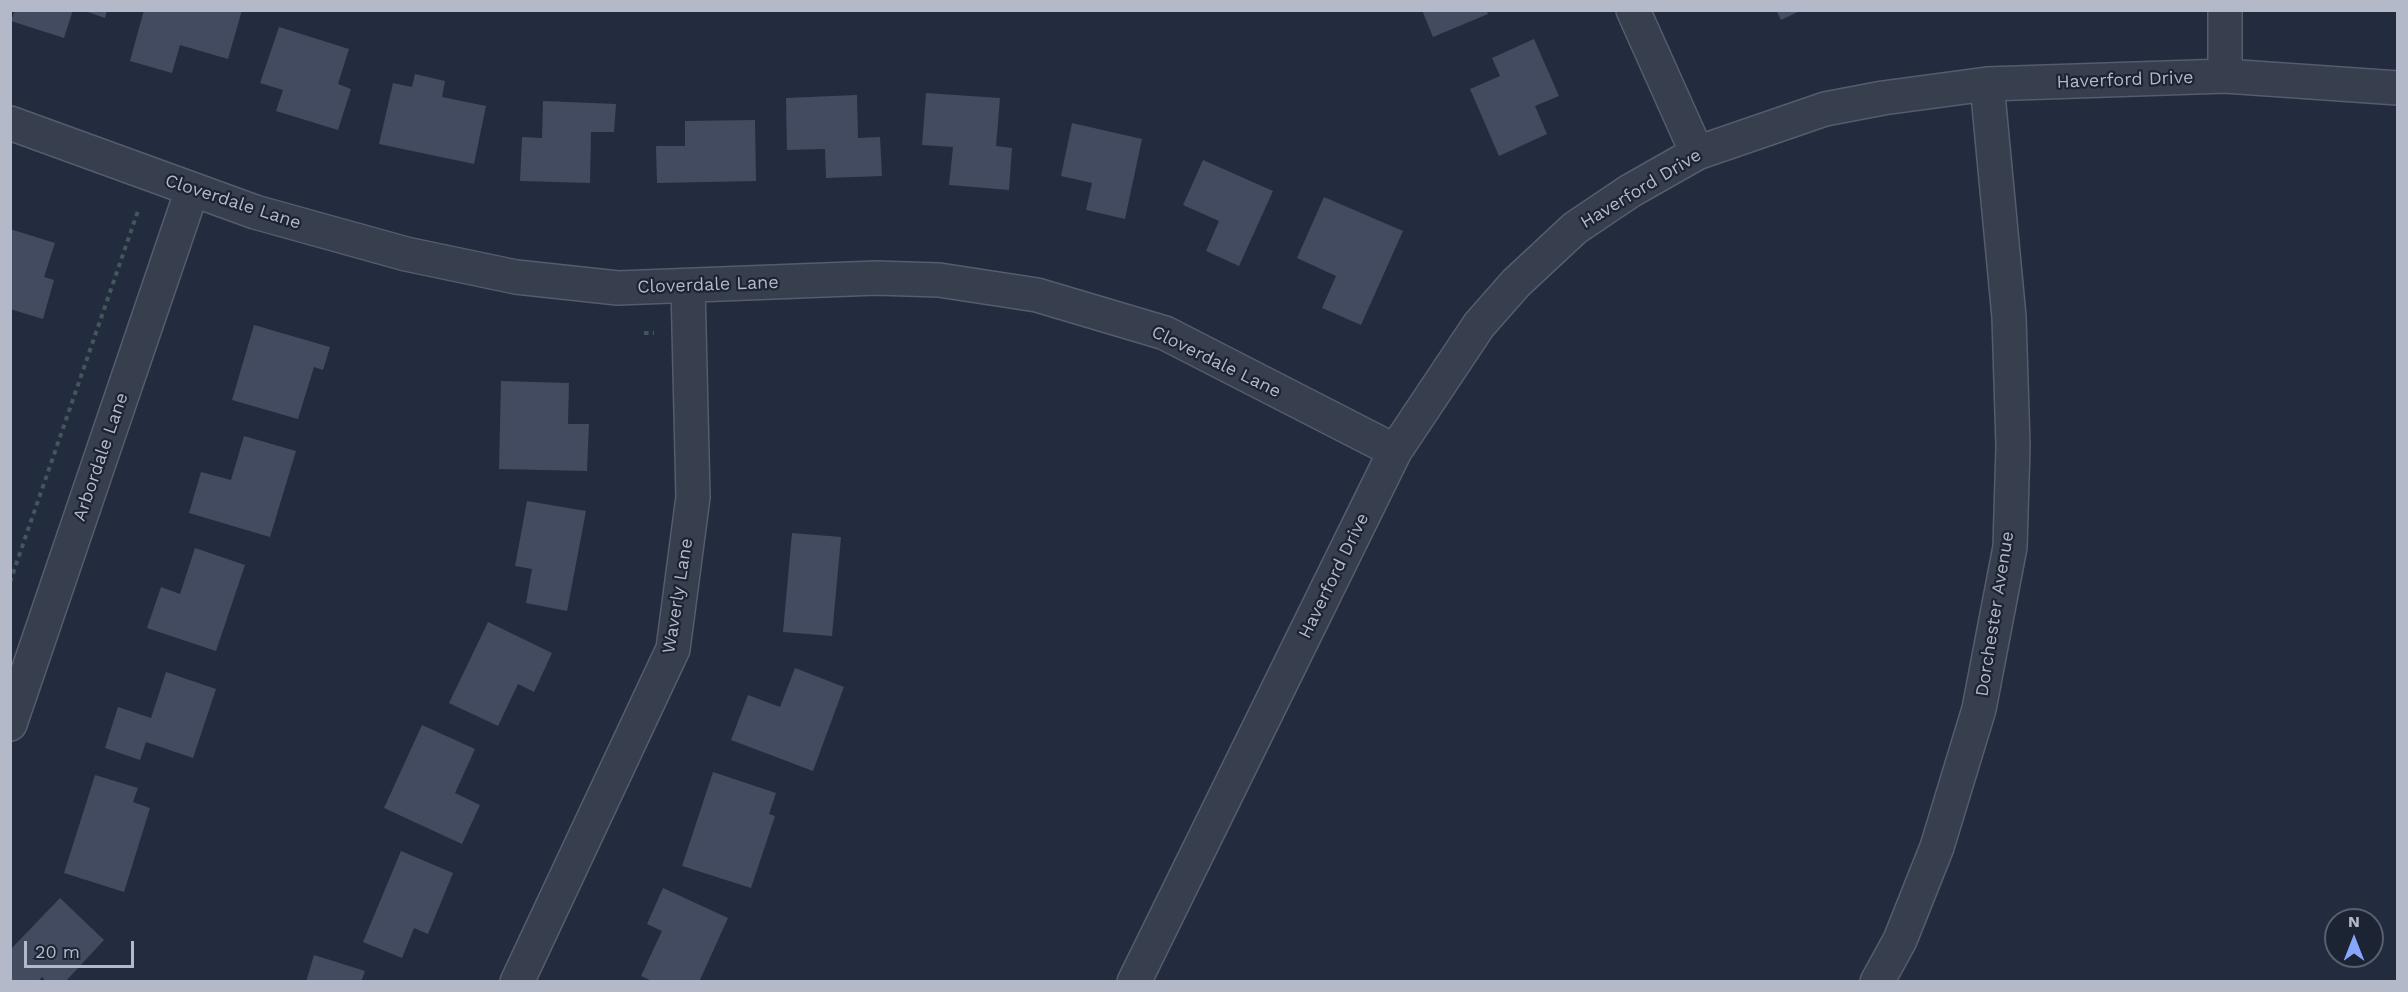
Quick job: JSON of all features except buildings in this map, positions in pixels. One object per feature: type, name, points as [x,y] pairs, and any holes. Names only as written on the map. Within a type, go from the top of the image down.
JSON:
[{"type":"street","points":[[1633,10],[1697,153]]},
{"type":"street","points":[[2225,10],[2225,76]]},
{"type":"street","name":"Haverford Drive","points":[[1134,981],[1395,451],[1479,325],[1516,283],[1575,228],[1630,191],[1697,153],[1825,109],[1987,84],[2225,76],[2397,88]]},
{"type":"street","name":"Dorchester Avenue","points":[[1877,981],[1900,940],[1937,847],[1979,709],[2010,547],[2013,446],[2009,317],[1987,84]]},
{"type":"street","name":"Cloverdale Lane","points":[[10,123],[255,212],[406,254],[516,277],[618,288],[876,278],[939,280],[1037,295],[1165,333],[1395,451]]},
{"type":"street","name":"Arbordale Lane","points":[[10,724],[192,190]]},
{"type":"street","name":"Waverly Lane","points":[[518,981],[673,649],[693,498],[688,286]]},
{"type":"path","points":[[10,582],[150,174]]}]
